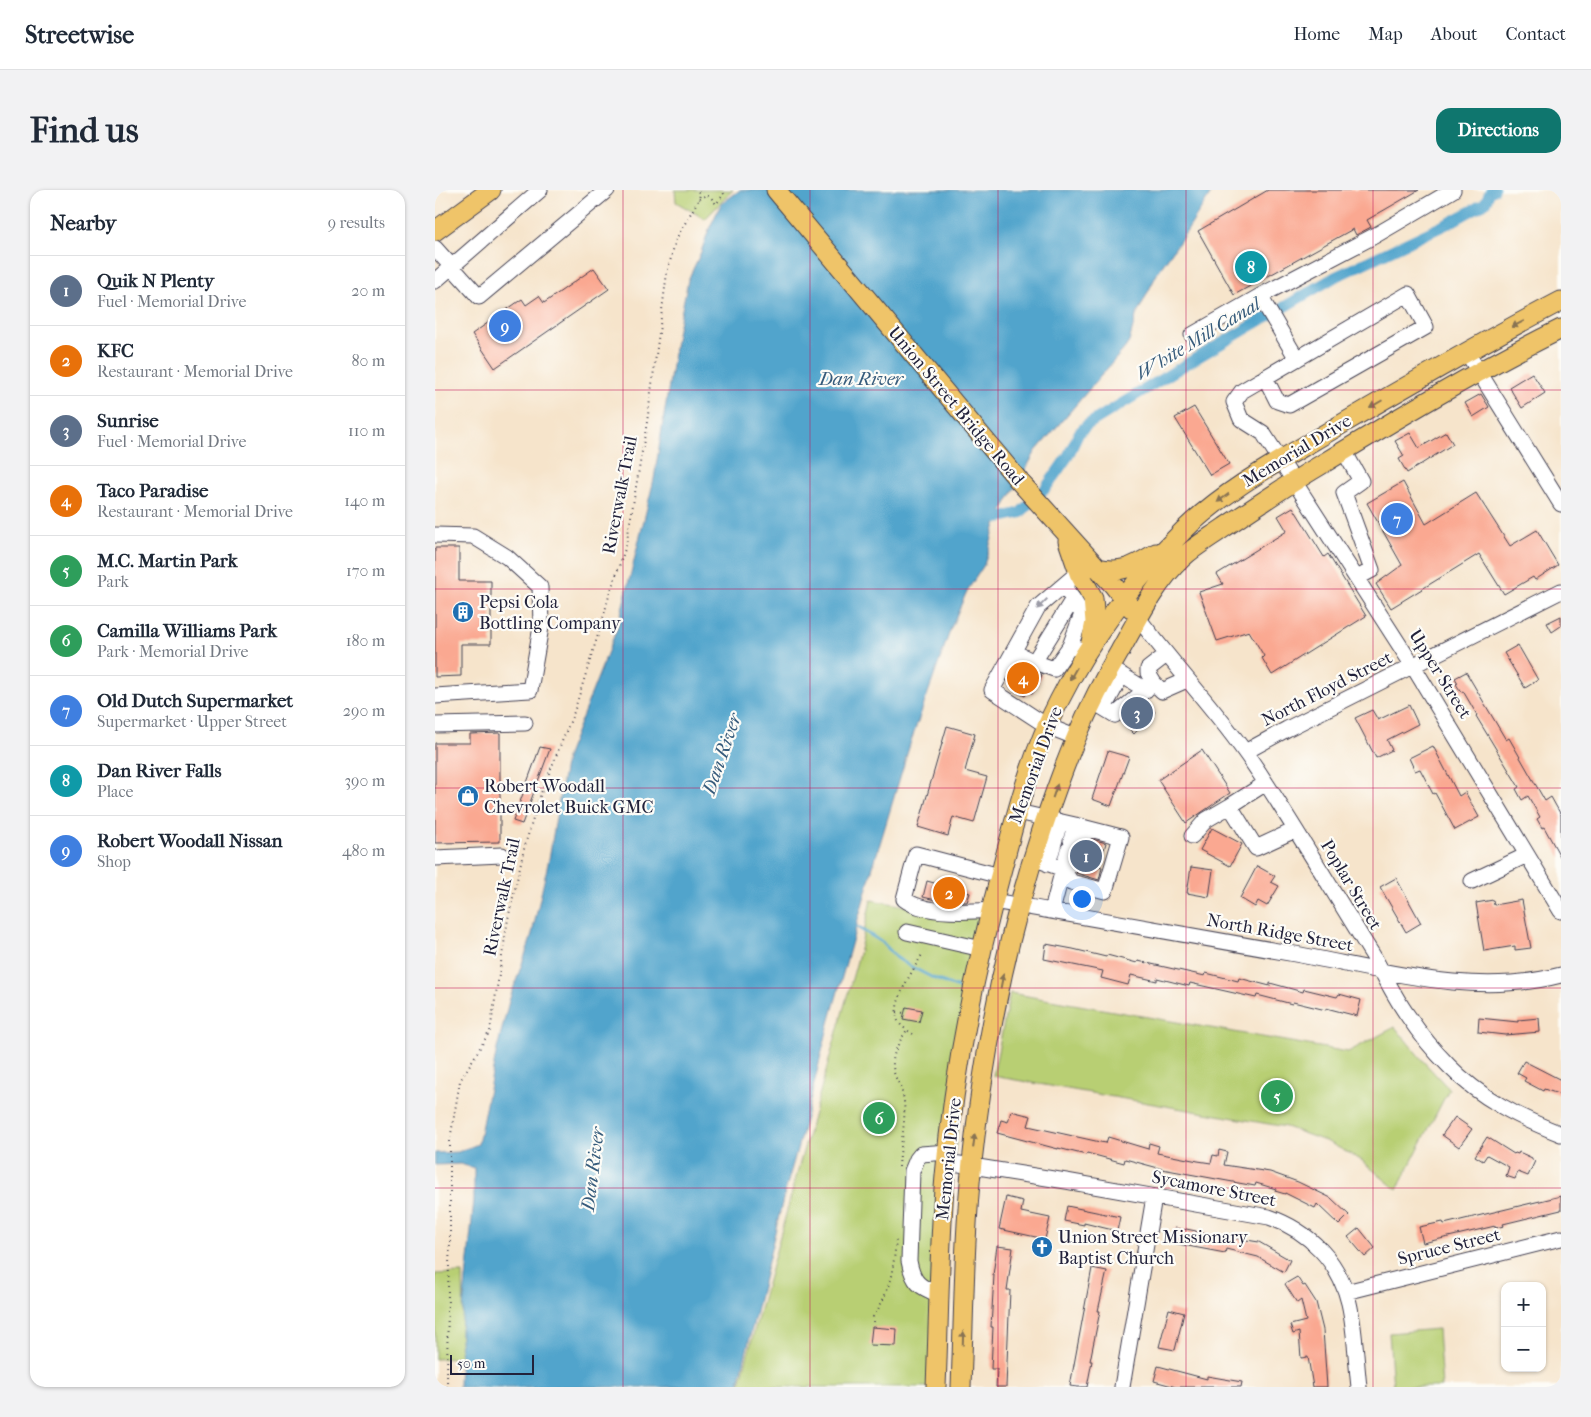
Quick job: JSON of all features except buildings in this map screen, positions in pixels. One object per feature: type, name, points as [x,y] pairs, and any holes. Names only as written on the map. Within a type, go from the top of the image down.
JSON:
[{"type":"main road","points":[[435,231],[491,190]]},
{"type":"main road","name":"Union Street Bridge Road","points":[[776,190],[1139,619]]},
{"type":"main road","name":"Memorial Drive","points":[[937,1387],[947,1157],[959,1072],[982,949],[1000,876],[1035,757],[1082,648],[1170,545],[1210,507],[1242,484],[1281,460],[1466,351],[1561,302]]},
{"type":"main road","name":"Memorial Drive","points":[[961,1387],[971,1166],[977,1114],[991,1035],[1019,905],[1040,861],[1053,821],[1075,736],[1098,705],[1116,672],[1139,619],[1156,589],[1183,558],[1238,518],[1294,481],[1479,372],[1561,329]]},
{"type":"main road","points":[[1065,533],[1079,572],[1093,598],[1095,611],[1095,622],[1082,648]]},
{"type":"main road","points":[[1097,568],[1110,571],[1134,567],[1170,545]]},
{"type":"street","points":[[435,281],[540,190]]},
{"type":"street","points":[[435,248],[479,297],[607,190]]},
{"type":"street","points":[[1193,335],[1263,301],[1453,190]]},
{"type":"street","points":[[1407,294],[1426,327],[1289,405],[1277,401],[1265,377],[1407,294]]},
{"type":"street","points":[[1263,301],[1297,358]]},
{"type":"street","points":[[1466,351],[1561,504]]},
{"type":"street","name":"Upper Street","points":[[1265,377],[1242,391],[1234,402],[1241,419],[1263,433],[1281,460],[1413,666],[1561,912]]},
{"type":"street","points":[[1344,451],[1361,482],[1344,493],[1372,570],[1357,578]]},
{"type":"street","points":[[1331,538],[1355,524]]},
{"type":"street","points":[[435,535],[473,536],[507,557],[540,587],[541,627],[530,690],[435,696]]},
{"type":"street","points":[[1075,736],[1047,726],[992,690],[1038,607],[1079,572]]},
{"type":"street","points":[[1014,652],[1034,662],[1054,668],[1082,648],[1083,614],[1063,586]]},
{"type":"street","name":"North Floyd Street","points":[[1245,752],[1287,729],[1561,592]]},
{"type":"street","points":[[1034,662],[1073,599]]},
{"type":"street","name":"Poplar Street","points":[[1139,619],[1245,752],[1266,783],[1382,971],[1407,1016],[1449,1067],[1470,1085],[1493,1102],[1518,1116],[1561,1134]]},
{"type":"street","points":[[1150,686],[1148,669],[1166,655]]},
{"type":"street","points":[[1116,672],[1162,691],[1187,680]]},
{"type":"street","points":[[1098,705],[1115,715],[1150,686]]},
{"type":"street","points":[[435,725],[525,723]]},
{"type":"street","points":[[1192,836],[1206,820],[1266,783]]},
{"type":"street","points":[[1230,806],[1256,848],[1295,830]]},
{"type":"street","points":[[1018,812],[1121,837],[1105,891],[1071,882],[1063,869],[1040,861]]},
{"type":"street","points":[[1052,911],[1070,845],[1081,827]]},
{"type":"street","points":[[1063,869],[1076,862],[1081,827]]},
{"type":"street","name":"North Ridge Street","points":[[1000,876],[917,854],[904,899],[913,904],[961,912],[992,906],[1019,905],[1463,984],[1520,983],[1561,975]]},
{"type":"street","points":[[435,858],[502,855]]},
{"type":"street","points":[[1472,882],[1527,855]]},
{"type":"street","points":[[907,932],[982,949]]},
{"type":"street","name":"Sycamore Street","points":[[940,1295],[924,1289],[917,1283],[909,1261],[913,1171],[921,1154],[947,1157],[971,1166],[1269,1217],[1286,1223],[1302,1232],[1316,1244],[1333,1267],[1349,1304],[1359,1387]]},
{"type":"street","points":[[1122,1387],[1154,1196]]},
{"type":"street","name":"Spruce Street","points":[[1345,1292],[1561,1238]]},
{"type":"path","points":[[697,190],[700,194],[699,199]]},
{"type":"path","points":[[699,199],[706,195],[710,196],[716,204],[724,194],[722,190]]},
{"type":"path","name":"Riverwalk Trail","points":[[447,1387],[448,1288],[451,1242],[450,1140],[460,1081],[490,1031],[508,919],[533,818],[574,712],[626,546],[647,422],[667,273],[677,239],[699,199]]},
{"type":"path","points":[[913,1034],[900,1024],[897,1012],[898,1001],[923,953]]},
{"type":"path","points":[[897,1012],[904,1013]]},
{"type":"path","points":[[899,1173],[904,1130],[904,1101],[893,1067],[893,1059],[895,1049],[907,1030]]},
{"type":"path","points":[[875,1327],[873,1317],[879,1308],[892,1276],[896,1231]]},
{"type":"green space","points":[[675,190],[733,190],[705,219],[676,202]]},
{"type":"green space","points":[[871,900],[981,919],[929,1387],[739,1387],[859,954]]},
{"type":"green space","points":[[1010,993],[1348,1052],[1395,1027],[1449,1089],[1397,1190],[1361,1160],[1328,1142],[1286,1127],[993,1076]]},
{"type":"green space","points":[[463,1273],[464,1358],[435,1359],[435,1274]]},
{"type":"green space","points":[[1438,1329],[1442,1387],[1393,1387],[1389,1333]]},
{"type":"water","name":"Dan River","points":[[740,190],[1213,190],[1158,272],[1136,316],[1129,342],[1125,348],[1036,451],[998,518],[984,565],[967,591],[951,628],[911,741],[872,870],[783,1199],[738,1387],[459,1387],[461,1329],[474,1200],[474,1168],[460,1164],[435,1165],[435,1153],[458,1152],[478,1144],[497,1049],[509,1001],[531,938],[549,859],[566,758],[618,626],[654,479],[677,334],[688,280],[721,204]]},
{"type":"waterway","name":"White Mill Canal","points":[[998,518],[1020,513],[1045,489],[1068,456],[1079,433],[1087,425],[1335,277],[1453,221],[1485,203],[1490,192],[1494,190]]},
{"type":"waterway","points":[[857,927],[882,942],[897,958],[908,965],[933,978],[961,989]]},
{"type":"place","name":"Dan River Falls","points":[[1251,267]]},
{"type":"place","name":"Robert Woodall Nissan","points":[[505,326]]},
{"type":"place","name":"Old Dutch Supermarket","points":[[1397,519]]},
{"type":"place","name":"Pepsi Cola Bottling Company","points":[[463,612]]},
{"type":"place","name":"Taco Paradise","points":[[1023,678]]},
{"type":"place","name":"Sunrise","points":[[1137,713]]},
{"type":"place","name":"Robert Woodall Chevrolet Buick GMC","points":[[468,796]]},
{"type":"place","name":"Quik N Plenty","points":[[1086,856]]},
{"type":"place","name":"KFC","points":[[949,893]]},
{"type":"place","name":"M.C. Martin Park","points":[[1277,1096]]},
{"type":"place","name":"Camilla Williams Park","points":[[879,1118]]},
{"type":"place","name":"Union Street Missionary Baptist Church","points":[[1042,1247]]}]
